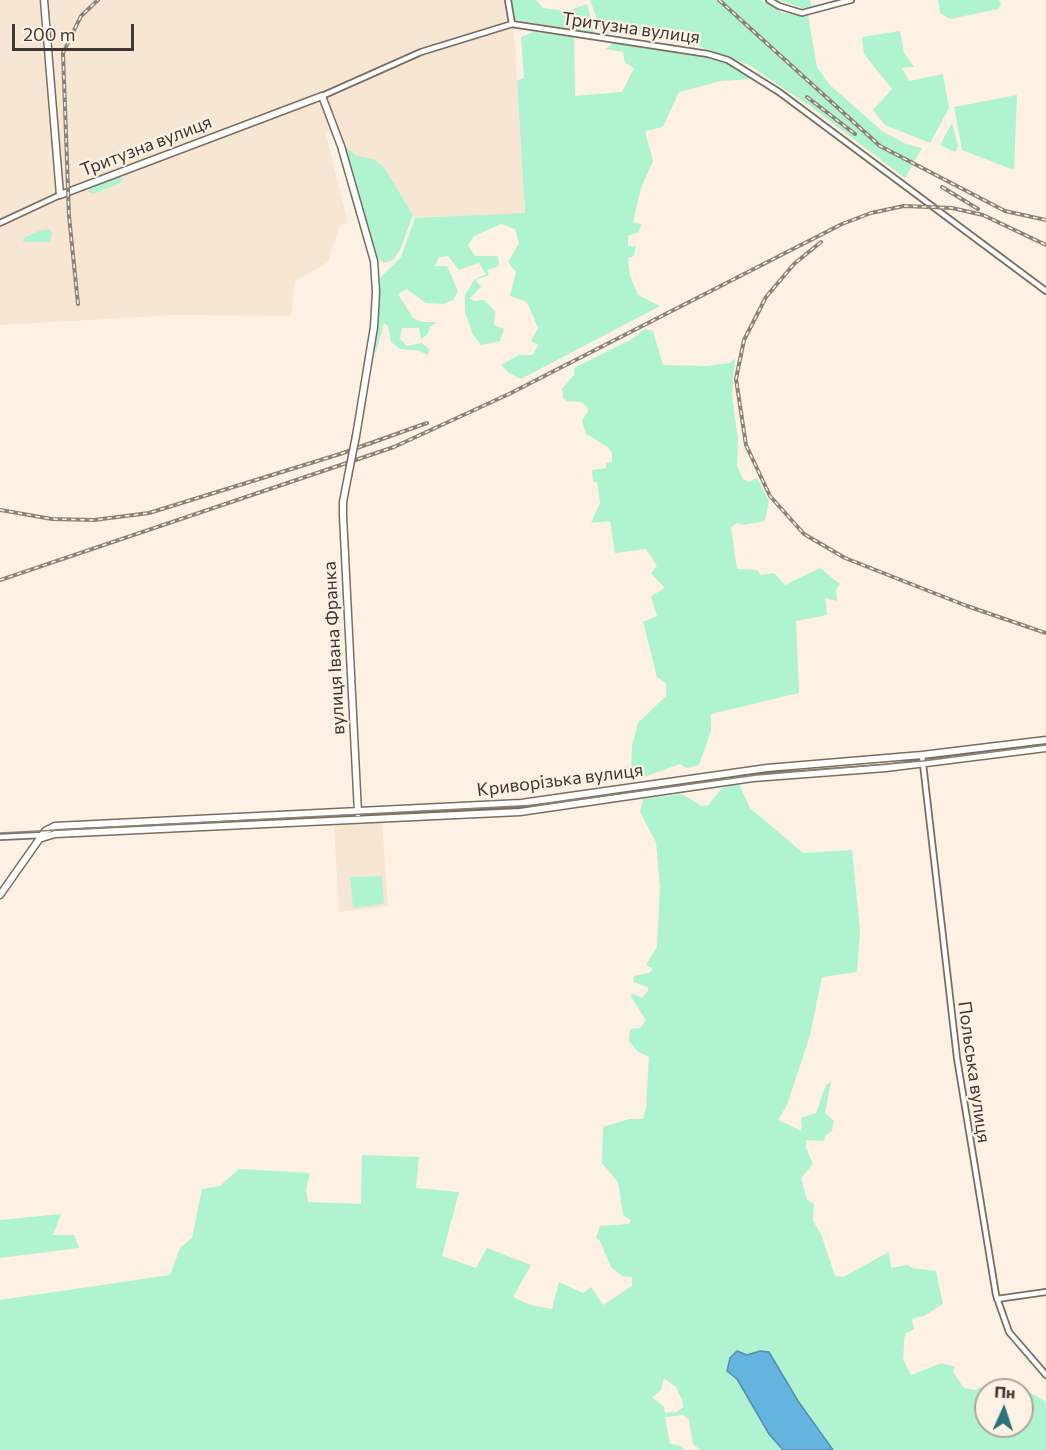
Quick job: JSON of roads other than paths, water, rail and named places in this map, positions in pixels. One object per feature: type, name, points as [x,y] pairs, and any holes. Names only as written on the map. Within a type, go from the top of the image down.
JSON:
[{"type":"main road","points":[[44,0],[60,195]]},
{"type":"main road","name":"Тритузна вулиця","points":[[60,195],[322,96]]},
{"type":"main road","name":"вулиця Івана Франка","points":[[322,96],[341,146],[374,261],[376,292],[374,327],[343,502],[359,820]]},
{"type":"main road","name":"Криворізька вулиця","points":[[0,895],[37,842],[55,826],[520,803],[767,768],[922,755],[1046,740]]},
{"type":"main road","name":"Криворізька вулиця","points":[[46,835],[520,812],[753,778],[923,764],[1046,748]]},
{"type":"street","points":[[508,0],[512,24]]},
{"type":"street","points":[[769,0],[779,6],[802,13],[851,0]]},
{"type":"street","name":"Тритузна вулиця","points":[[322,96],[421,52],[512,24],[708,54],[728,60],[779,92],[1046,291]]},
{"type":"street","points":[[0,224],[60,195]]},
{"type":"street","name":"Польська вулиця","points":[[922,755],[957,1058],[997,1299],[1009,1332],[1046,1375]]},
{"type":"street","name":"Криворізька вулиця","points":[[0,837],[46,835]]},
{"type":"street","points":[[997,1299],[1046,1292]]},
{"type":"water","points":[[737,1351],[747,1355],[760,1351],[769,1352],[798,1401],[833,1450],[783,1450],[769,1434],[737,1379],[727,1371],[730,1358]]},
{"type":"tram line","points":[[0,833],[538,805],[757,775],[923,761],[1046,745]]},
{"type":"railway","points":[[78,304],[69,216],[63,53],[81,16],[98,0]]},
{"type":"railway","points":[[719,0],[880,146],[1005,211],[1046,220]]},
{"type":"railway","points":[[807,97],[855,134]]},
{"type":"railway","points":[[942,187],[978,209]]},
{"type":"railway","points":[[0,580],[394,447],[509,394],[842,224],[871,213],[904,206],[952,208],[983,215],[1046,245]]},
{"type":"railway","points":[[821,242],[794,264],[766,297],[744,340],[736,379],[746,445],[770,496],[804,534],[845,558],[967,606],[1046,633]]},
{"type":"railway","points":[[0,510],[52,519],[94,520],[149,513],[340,454],[427,423]]}]
